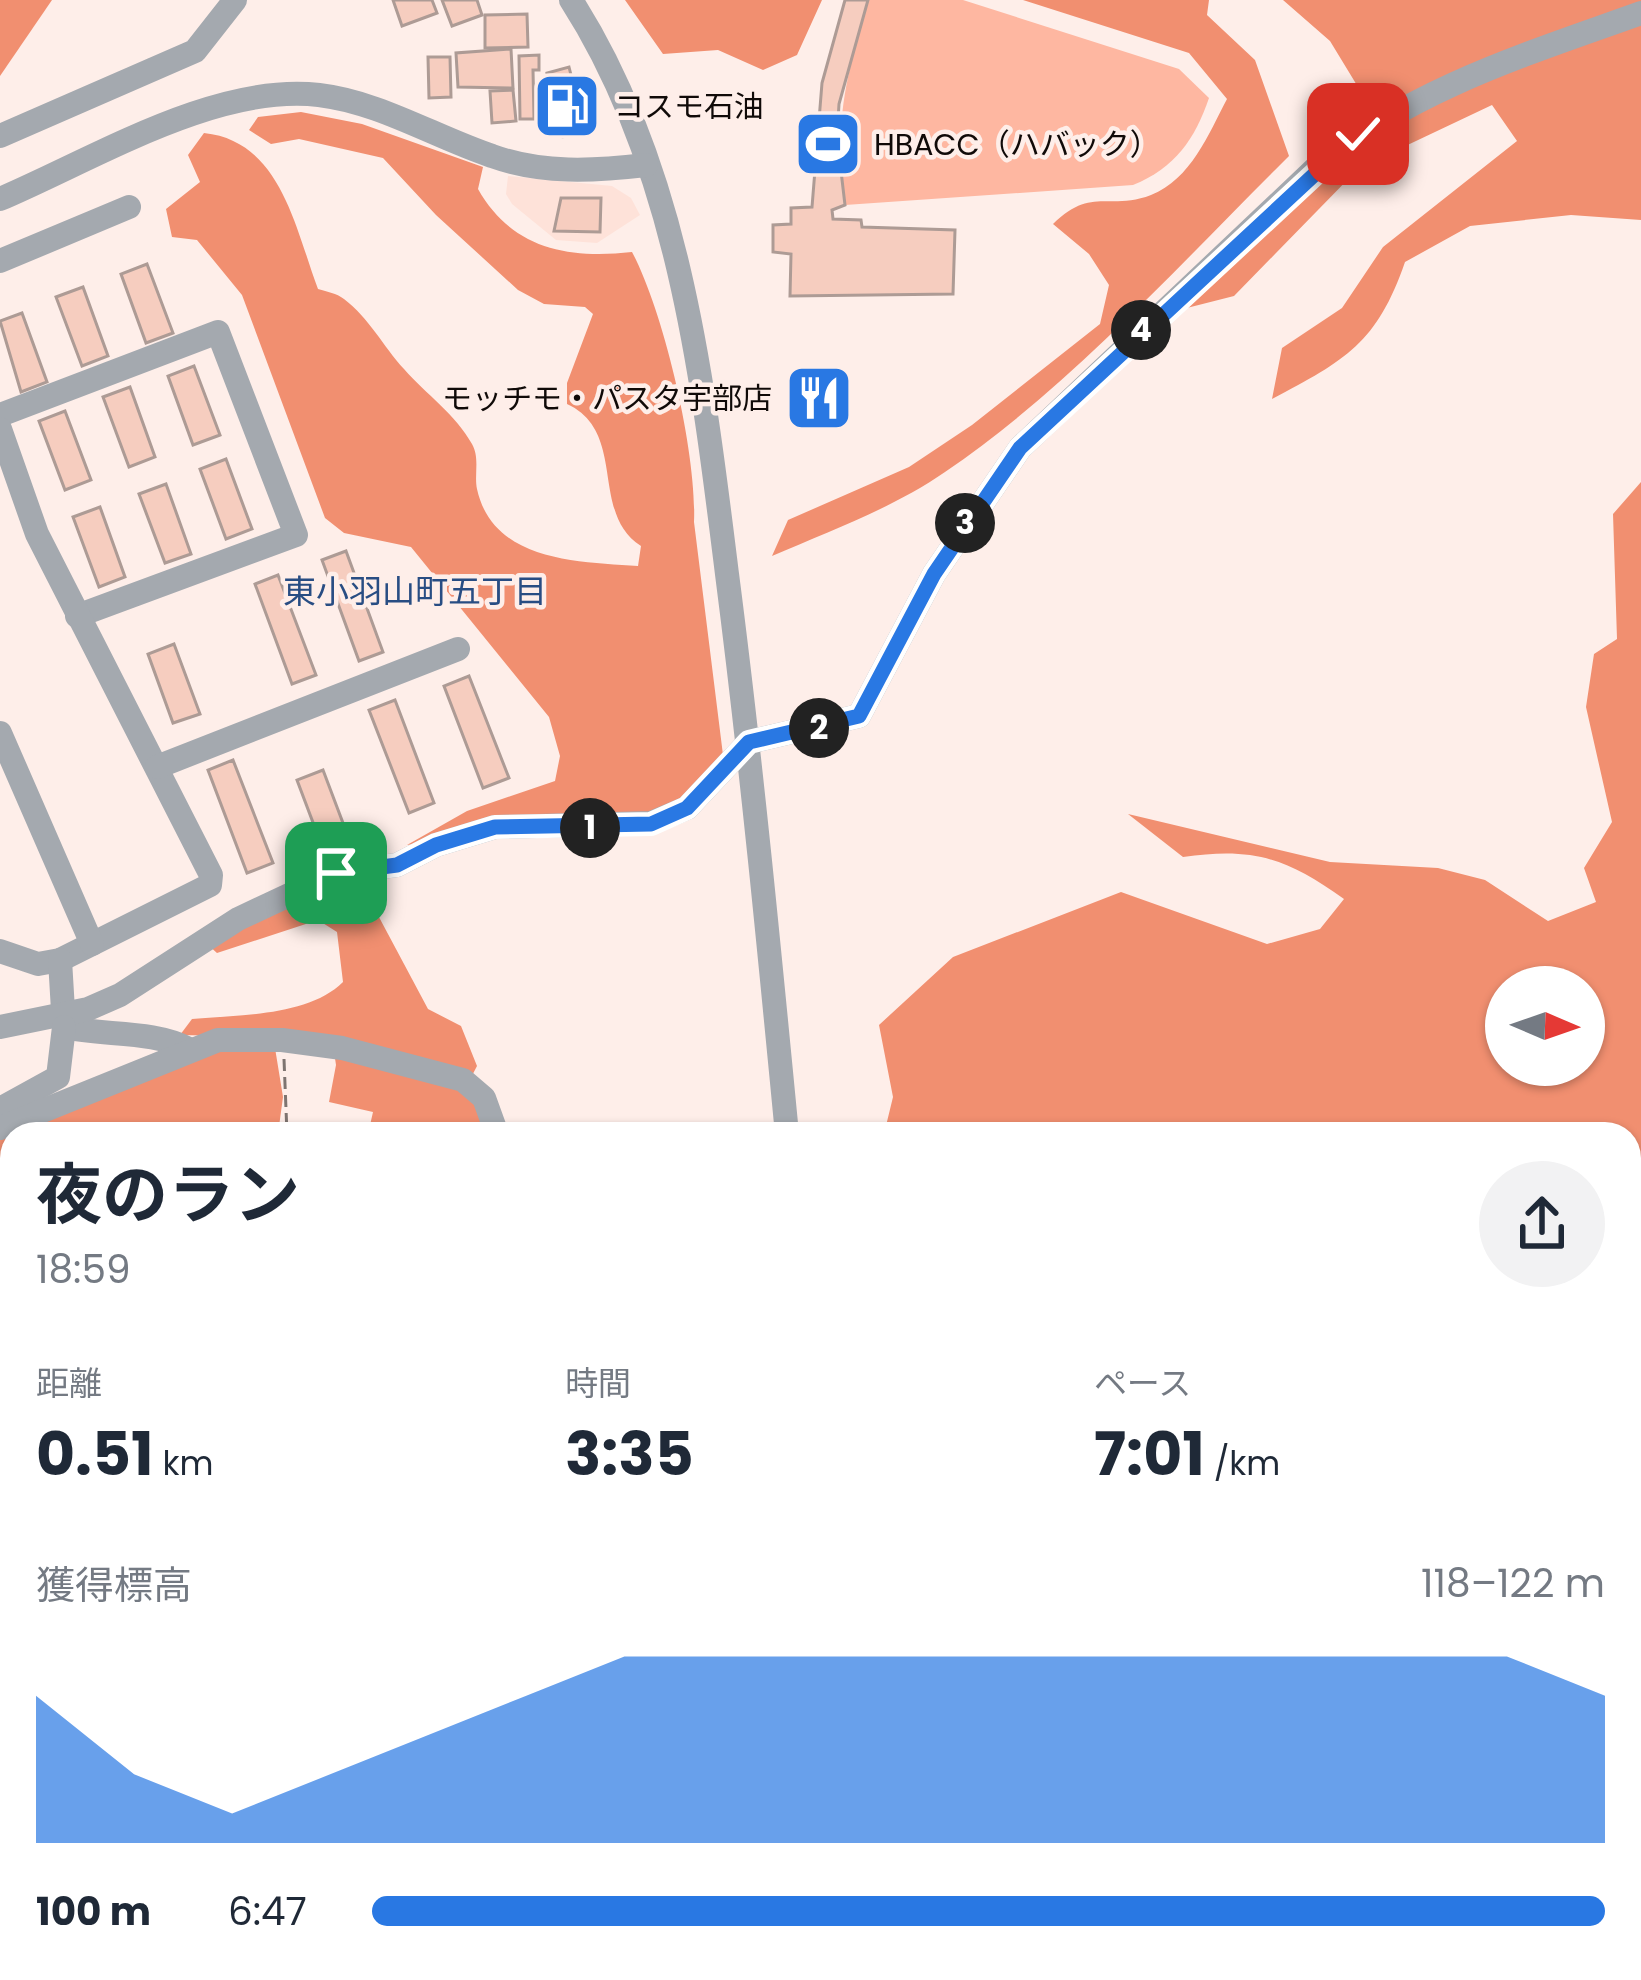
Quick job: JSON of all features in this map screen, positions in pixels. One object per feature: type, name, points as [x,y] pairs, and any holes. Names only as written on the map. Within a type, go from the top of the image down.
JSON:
[{"type":"street","points":[[0,136],[195,51],[235,0]]},
{"type":"street","points":[[572,0],[646,165],[695,341],[749,742],[786,1122]]},
{"type":"street","points":[[0,1027],[63,1021],[120,995],[238,919],[336,873],[397,865],[436,845],[495,827],[651,824],[687,808],[749,742],[859,716],[934,574],[1020,448],[1345,144],[1392,112],[1465,76],[1641,13]]},
{"type":"street","points":[[0,199],[227,102],[286,94],[350,101],[496,158],[539,168],[646,165]]},
{"type":"street","points":[[0,261],[129,207]]},
{"type":"street","points":[[0,415],[218,332],[296,536],[77,616]]},
{"type":"street","points":[[0,430],[38,534],[77,616],[212,874],[209,885],[60,960],[38,964],[0,951]]},
{"type":"street","points":[[157,766],[458,649]]},
{"type":"street","points":[[0,733],[92,944]]},
{"type":"street","points":[[0,1109],[58,1077],[63,1021],[60,960]]},
{"type":"street","points":[[63,1021],[104,1036],[170,1038],[189,1049]]},
{"type":"street","points":[[14,1122],[218,1040],[282,1040],[342,1048],[463,1080],[484,1098],[493,1122]]},
{"type":"path","points":[[282,1040],[288,1122]]},
{"type":"shaded area","points":[[0,0],[52,0],[0,76]]},
{"type":"shaded area","points":[[625,0],[822,0],[797,55],[763,70],[718,50],[663,54]]},
{"type":"shaded area","points":[[868,0],[963,0],[1179,69],[1209,98],[1182,150],[1161,170],[1133,185],[845,205],[841,125]]},
{"type":"shaded area","points":[[1023,0],[1209,0],[1207,15],[1255,60],[1289,156],[1124,322],[991,439],[904,497],[772,556],[788,520],[909,467],[972,425],[1100,324],[1109,285],[1089,254],[1053,224],[1090,202],[1137,199],[1165,188],[1188,167],[1227,99],[1189,53]]},
{"type":"shaded area","points":[[1283,0],[1641,0],[1641,220],[1571,215],[1470,226],[1405,262],[1383,312],[1356,346],[1320,373],[1272,399],[1282,348],[1342,308],[1383,247],[1517,141],[1492,105],[1359,168],[1234,296],[1175,311],[1377,127],[1374,97],[1358,87],[1330,41]]},
{"type":"shaded area","points":[[301,112],[362,124],[483,167],[478,189],[492,209],[507,225],[544,246],[586,254],[632,252],[656,310],[684,422],[723,755],[669,810],[407,845],[467,811],[555,781],[560,756],[549,717],[411,547],[344,533],[325,518],[242,295],[197,240],[172,237],[166,209],[200,182],[188,155],[204,133],[230,139],[268,170],[292,215],[318,289],[338,295],[353,307],[465,433],[476,455],[477,489],[486,513],[501,531],[541,553],[590,563],[638,566],[641,546],[625,532],[616,514],[597,433],[586,417],[567,404],[567,383],[593,314],[585,307],[544,304],[518,290],[436,215],[383,158],[299,139],[271,144],[249,130],[258,117]]},
{"type":"shaded area","points":[[508,176],[612,186],[631,198],[640,215],[597,243],[556,240],[512,204],[506,194]]},
{"type":"shaded area","points":[[1641,482],[1641,1122],[887,1122],[893,1097],[879,1025],[953,957],[1121,892],[1267,944],[1320,929],[1344,899],[1268,859],[1230,854],[1183,857],[1128,814],[1330,862],[1438,868],[1485,880],[1548,921],[1596,902],[1584,868],[1612,822],[1586,707],[1594,654],[1617,639],[1613,514]]},
{"type":"shaded area","points":[[349,875],[364,889],[428,1009],[461,1026],[477,1066],[464,1091],[482,1101],[485,1122],[371,1122],[373,1112],[329,1102],[336,1065],[332,1038],[180,1035],[192,1019],[293,1008],[343,982],[337,932],[318,920],[217,953],[207,944]]},
{"type":"shaded area","points":[[275,1048],[283,1097],[280,1122],[31,1122],[194,1053]]},
{"type":"building","points":[[393,0],[432,0],[437,13],[402,26]]},
{"type":"building","points":[[442,0],[477,0],[482,15],[452,26]]},
{"type":"building","name":"HBACC（ハバック）","points":[[845,0],[868,0],[839,104],[837,137],[845,205],[832,210],[833,219],[861,220],[862,227],[955,230],[953,294],[790,296],[791,254],[773,252],[773,225],[791,224],[791,208],[812,207],[822,83]]},
{"type":"building","points":[[527,14],[528,47],[485,48],[485,15]]},
{"type":"building","points":[[511,49],[513,88],[458,87],[456,53]]},
{"type":"building","points":[[539,55],[539,70],[533,70],[534,119],[520,119],[519,56]]},
{"type":"building","points":[[428,57],[450,57],[451,97],[429,98]]},
{"type":"building","points":[[569,67],[585,131],[563,137],[547,73]]},
{"type":"building","points":[[513,90],[516,121],[492,123],[490,91]]},
{"type":"building","points":[[561,198],[601,198],[600,232],[554,231]]},
{"type":"building","points":[[147,264],[173,333],[146,343],[121,274]]},
{"type":"building","points":[[83,287],[108,356],[82,366],[56,297]]},
{"type":"building","points":[[22,313],[47,382],[21,392],[0,321]]},
{"type":"building","points":[[194,366],[220,435],[193,445],[168,376]]},
{"type":"building","name":"モッチモ・パスタ宇部店","points":[[790,378],[849,379],[848,418],[790,420]]},
{"type":"building","points":[[130,387],[155,457],[129,467],[103,397]]},
{"type":"building","points":[[65,411],[91,480],[65,490],[39,421]]},
{"type":"building","points":[[226,459],[252,529],[226,539],[200,469]]},
{"type":"building","points":[[166,484],[191,554],[165,563],[139,494]]},
{"type":"building","points":[[100,507],[125,577],[99,587],[73,517]]},
{"type":"building","points":[[346,551],[383,652],[359,661],[322,560]]},
{"type":"building","points":[[278,575],[316,675],[292,684],[255,584]]},
{"type":"building","points":[[174,644],[200,714],[173,723],[148,654]]},
{"type":"building","points":[[469,676],[509,778],[483,788],[444,686]]},
{"type":"building","points":[[395,700],[434,803],[409,813],[369,710]]},
{"type":"building","points":[[233,760],[273,863],[247,873],[208,770]]},
{"type":"building","points":[[323,770],[349,839],[323,849],[297,780]]},
{"type":"place","name":"コスモ石油","points":[[567,106]]},
{"type":"place","name":"HBACC（ハバック）","points":[[828,144]]},
{"type":"place","name":"モッチモ・パスタ宇部店","points":[[819,398]]},
{"type":"district","name":"東小羽山町五丁目","points":[[415,591]]},
{"type":"route","points":[[336,873],[397,865],[436,845],[495,827],[651,824],[687,808],[749,742],[837,725],[859,716],[875,695],[934,574],[968,517],[1020,448],[1053,412],[1358,134]]}]
